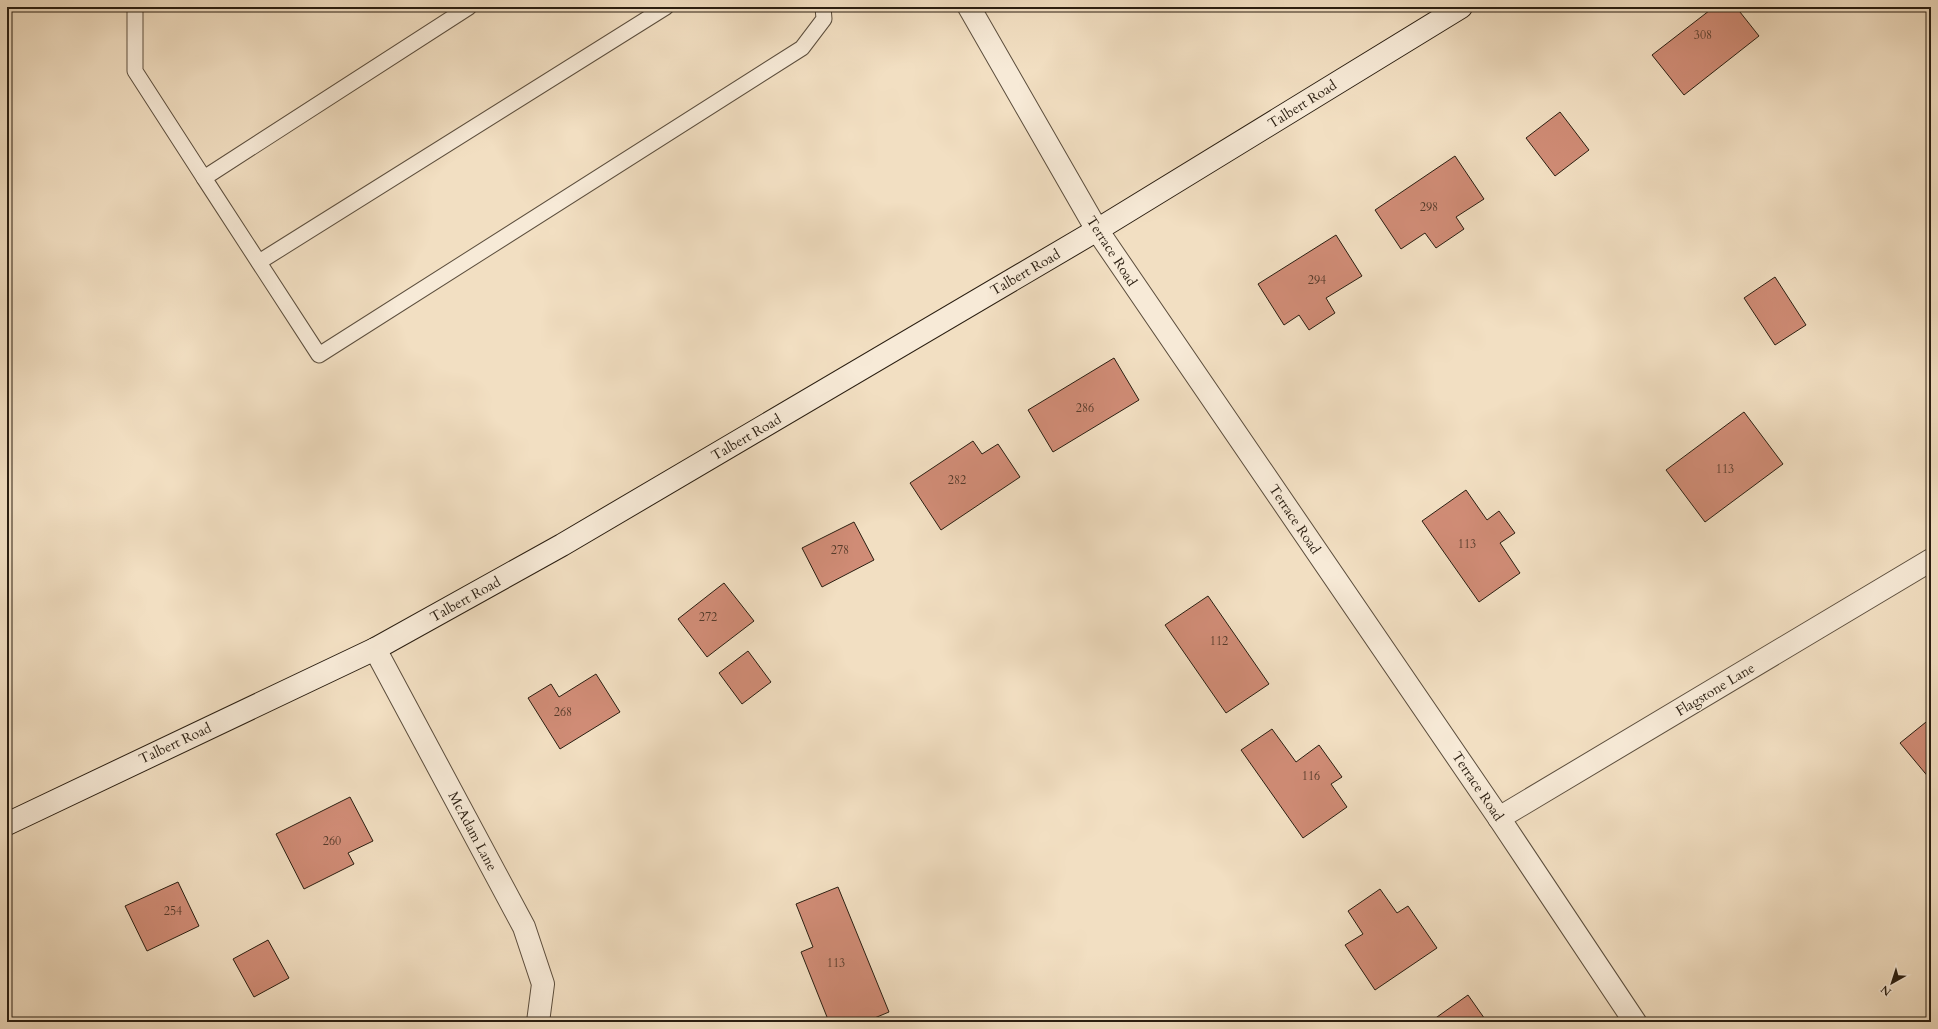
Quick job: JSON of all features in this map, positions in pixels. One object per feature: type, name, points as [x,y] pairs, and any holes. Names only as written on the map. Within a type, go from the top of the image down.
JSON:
[{"type":"street","name":"Terrace Road","points":[[969,7],[1097,230],[1499,818],[1635,1022]]},
{"type":"street","name":"Talbert Road","points":[[7,824],[375,649],[562,545],[1097,230],[1461,7]]},
{"type":"street","name":"Flagstone Lane","points":[[1499,818],[1931,560]]},
{"type":"street","name":"McAdam Lane","points":[[375,649],[524,927],[543,984],[538,1022]]},
{"type":"lane","points":[[135,7],[135,71],[319,355],[802,48],[824,19],[823,7]]},
{"type":"lane","points":[[204,178],[469,7]]},
{"type":"lane","points":[[259,262],[666,7]]},
{"type":"building","points":[[1714,7],[1736,7],[1759,36],[1684,95],[1652,55]]},
{"type":"building","points":[[1560,112],[1589,150],[1555,176],[1526,138]]},
{"type":"building","points":[[1455,156],[1484,199],[1456,217],[1464,229],[1436,248],[1425,233],[1401,249],[1375,210]]},
{"type":"building","points":[[1336,235],[1362,276],[1326,298],[1335,313],[1309,330],[1299,315],[1284,325],[1258,284]]},
{"type":"building","points":[[1775,277],[1806,325],[1775,345],[1744,298]]},
{"type":"building","points":[[1114,358],[1139,400],[1053,452],[1028,410]]},
{"type":"building","points":[[1744,412],[1783,464],[1705,522],[1666,470]]},
{"type":"building","points":[[973,441],[982,454],[998,444],[1020,477],[941,530],[910,483]]},
{"type":"building","points":[[1466,490],[1487,520],[1499,511],[1515,533],[1500,543],[1520,573],[1479,602],[1422,521]]},
{"type":"building","points":[[854,522],[874,560],[822,587],[802,548]]},
{"type":"building","points":[[724,583],[754,621],[707,657],[678,619]]},
{"type":"building","points":[[1208,596],[1269,684],[1226,713],[1165,625]]},
{"type":"building","points":[[748,651],[771,682],[742,704],[719,673]]},
{"type":"building","points":[[596,674],[620,712],[560,749],[528,698],[551,684],[559,697]]},
{"type":"building","points":[[1931,718],[1931,778],[1930,779],[1900,743]]},
{"type":"building","points":[[1272,729],[1296,762],[1319,745],[1342,777],[1331,784],[1347,807],[1303,838],[1241,750]]},
{"type":"building","points":[[350,797],[373,841],[348,853],[354,864],[304,889],[276,834]]},
{"type":"building","points":[[178,882],[199,926],[147,951],[125,906]]},
{"type":"building","points":[[838,887],[889,1012],[865,1022],[829,1022],[801,952],[813,947],[796,904]]},
{"type":"building","points":[[1380,889],[1397,913],[1408,906],[1437,948],[1375,990],[1345,945],[1363,934],[1348,911]]},
{"type":"building","points":[[268,940],[289,978],[254,997],[233,959]]},
{"type":"building","points":[[1468,995],[1487,1022],[1430,1022]]}]
